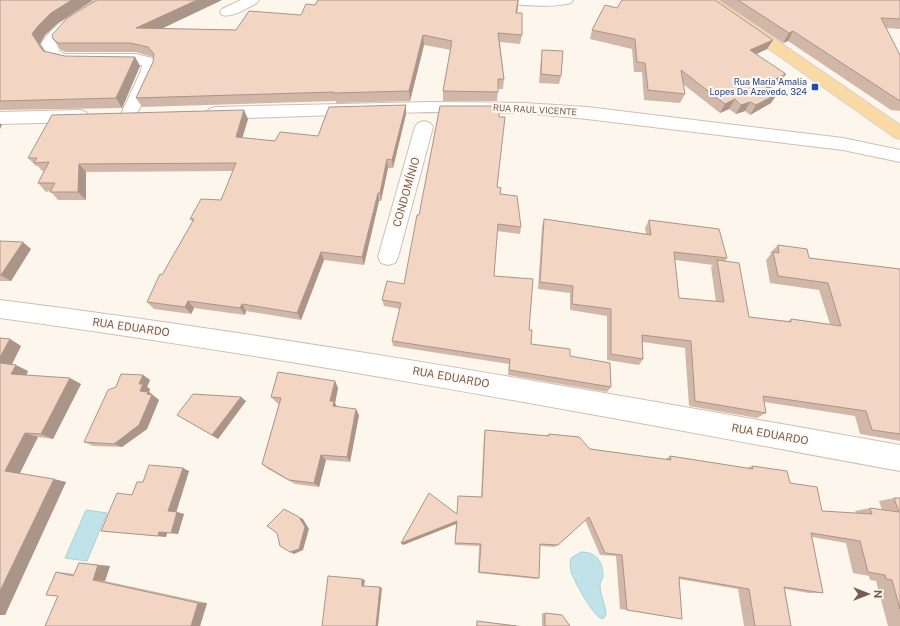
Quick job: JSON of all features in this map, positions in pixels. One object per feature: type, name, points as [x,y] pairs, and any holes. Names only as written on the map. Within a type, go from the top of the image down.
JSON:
[{"type":"main road","points":[[709,0],[900,133]]},
{"type":"street","points":[[0,118],[121,115],[150,71],[150,65],[146,61],[136,59],[71,59],[58,57],[52,51],[49,44],[53,36],[61,28],[106,0]]},
{"type":"street","points":[[227,12],[252,0]]},
{"type":"street","points":[[507,0],[540,2],[566,0]]},
{"type":"street","name":"RUA RAUL VICENTE","points":[[196,113],[425,119],[524,108],[587,113],[843,144],[900,156]]},
{"type":"street","name":"CONDOMÍNIO","points":[[388,257],[425,119]]},
{"type":"street","name":"RUA EDUARDO","points":[[1,310],[254,344],[406,369],[900,458]]},
{"type":"water","points":[[86,510],[107,513],[87,561],[65,558]]},
{"type":"water","points":[[581,552],[586,552],[598,558],[602,566],[603,578],[600,588],[606,613],[605,617],[602,619],[598,617],[589,605],[571,571],[571,558]]},
{"type":"building","points":[[0,0],[72,0],[51,13],[32,34],[43,51],[65,56],[135,57],[116,98],[0,101]]},
{"type":"building","points":[[97,0],[197,0],[136,28],[236,30],[249,11],[301,15],[306,4],[315,5],[318,0],[518,0],[516,13],[522,13],[522,35],[498,33],[504,79],[498,79],[498,92],[443,91],[452,41],[423,35],[409,91],[136,98],[153,62],[154,54],[148,47],[130,43],[58,43],[53,39],[52,35],[67,18]]},
{"type":"building","points":[[622,0],[715,0],[773,40],[750,50],[786,74],[763,85],[777,94],[756,105],[750,102],[741,105],[735,99],[725,104],[681,70],[685,94],[648,90],[645,63],[637,62],[635,39],[592,30],[605,5],[617,8]]},
{"type":"building","points":[[738,0],[900,0],[900,19],[881,18],[900,55],[900,101],[793,31],[789,33]]},
{"type":"building","points":[[542,50],[563,51],[561,76],[541,74]]},
{"type":"building","points":[[406,105],[392,160],[387,159],[380,193],[378,193],[362,257],[321,252],[297,313],[242,304],[240,308],[188,301],[185,307],[147,302],[160,274],[162,275],[194,219],[190,219],[201,199],[221,200],[236,163],[79,164],[78,192],[50,192],[55,183],[38,183],[49,162],[34,163],[37,158],[28,158],[52,115],[244,110],[236,137],[275,141],[280,132],[318,136],[329,107]]},
{"type":"building","points":[[440,106],[499,106],[499,117],[505,117],[497,187],[501,188],[500,194],[517,196],[521,227],[498,224],[494,276],[533,279],[529,330],[532,330],[531,344],[570,349],[570,356],[610,363],[611,387],[509,370],[510,359],[392,341],[401,303],[382,300],[387,281],[404,284]]},
{"type":"building","points":[[544,219],[651,235],[649,220],[719,229],[727,258],[674,252],[679,298],[724,302],[717,260],[739,263],[749,317],[791,322],[791,319],[841,326],[828,283],[778,276],[773,252],[779,253],[778,245],[807,249],[809,258],[900,269],[900,434],[872,430],[866,411],[763,396],[766,413],[695,401],[691,341],[642,335],[643,359],[611,354],[611,309],[572,304],[573,286],[540,282]]},
{"type":"building","points":[[0,241],[23,242],[1,275],[0,275]]},
{"type":"building","points":[[0,338],[10,339],[0,357]]},
{"type":"building","points":[[0,363],[16,365],[11,374],[70,378],[41,434],[25,433],[5,471],[54,479],[0,591]]},
{"type":"building","points":[[278,372],[335,381],[330,401],[334,401],[333,406],[356,409],[347,457],[321,455],[314,483],[289,480],[262,464],[281,398],[271,397]]},
{"type":"building","points":[[121,374],[143,375],[139,384],[143,384],[140,391],[148,392],[147,394],[152,395],[139,425],[114,444],[84,442],[108,390],[116,387]]},
{"type":"building","points":[[193,394],[241,397],[212,435],[177,415]]},
{"type":"building","points":[[485,430],[549,436],[549,434],[579,437],[590,449],[671,460],[670,456],[753,469],[752,466],[787,471],[790,483],[817,487],[822,511],[872,514],[870,508],[899,512],[894,498],[900,498],[900,609],[892,580],[886,579],[885,575],[868,572],[860,541],[811,533],[823,593],[784,587],[791,626],[755,626],[749,589],[679,577],[682,619],[627,610],[622,555],[605,553],[589,517],[558,545],[540,544],[539,578],[479,572],[481,544],[455,543],[457,521],[401,543],[429,493],[457,514],[458,496],[482,497]]},
{"type":"building","points":[[149,465],[183,468],[168,511],[177,512],[171,533],[159,532],[158,536],[101,531],[117,493],[132,495],[137,482],[143,482]]},
{"type":"building","points":[[284,509],[299,517],[305,527],[299,549],[290,552],[280,546],[277,533],[267,526]]},
{"type":"building","points":[[79,563],[98,565],[93,580],[198,603],[191,626],[45,626],[58,596],[46,595],[56,572],[73,576]]},
{"type":"building","points":[[328,576],[362,579],[362,586],[380,587],[376,626],[322,626]]},
{"type":"building","points":[[545,613],[562,615],[570,626],[545,626]]},
{"type":"building","points":[[477,621],[516,626],[477,626]]},
{"type":"place","name":"Rua Maria Amalia Lopes De Azevedo, 324","points":[[815,87]]}]
